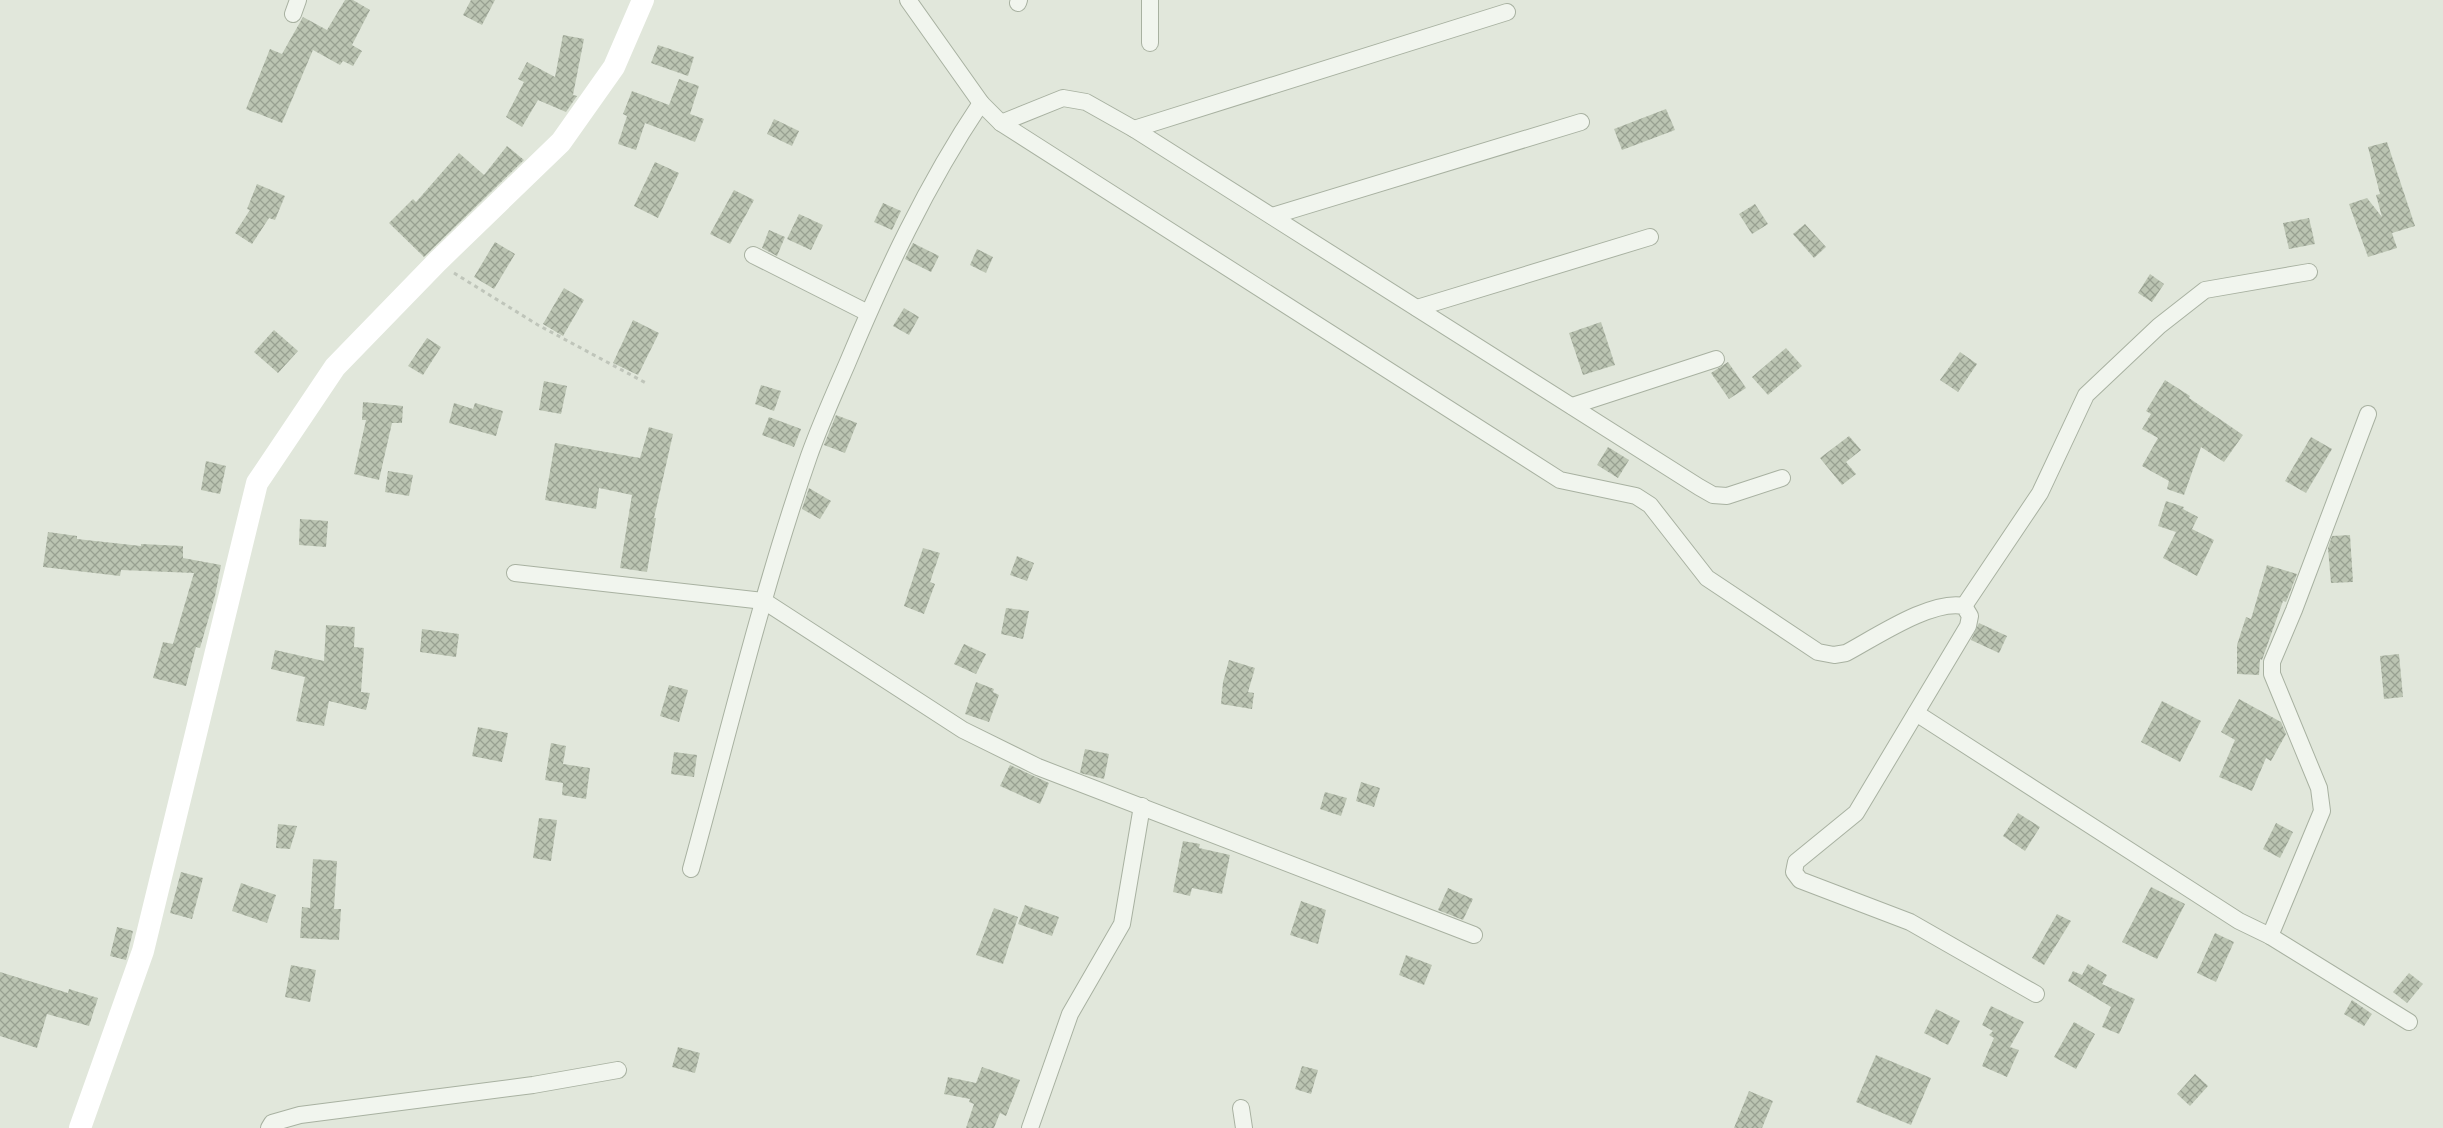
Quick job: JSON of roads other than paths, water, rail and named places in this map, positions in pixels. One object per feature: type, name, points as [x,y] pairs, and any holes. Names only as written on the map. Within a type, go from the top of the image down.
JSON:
[{"type":"main road","points":[[80,1128],[143,951],[256,483],[334,367],[436,262],[561,142],[614,67],[643,0]]},
{"type":"street","points":[[908,0],[980,103],[1001,123],[1560,480],[1636,496],[1650,505],[1707,578],[1818,652],[1834,655],[1846,653],[1932,608],[1954,604],[1964,606],[1970,616],[1968,626],[1856,814],[1796,862],[1794,872],[1800,880],[1910,922],[2036,994]]},
{"type":"street","points":[[1150,0],[1150,43]]},
{"type":"street","points":[[1134,129],[1507,12]]},
{"type":"street","points":[[1001,123],[1063,98],[1086,102],[1134,129],[1713,494],[1727,496],[1782,478]]},
{"type":"street","points":[[691,869],[764,601],[809,455],[868,313],[913,217],[951,147],[980,103]]},
{"type":"street","points":[[1272,216],[1581,122]]},
{"type":"street","points":[[1418,308],[1650,236]]},
{"type":"street","points":[[753,255],[868,313]]},
{"type":"street","points":[[1964,606],[2040,493],[2086,395],[2159,326],[2205,290],[2309,272]]},
{"type":"street","points":[[1572,406],[1716,359]]},
{"type":"street","points":[[2270,936],[2322,811],[2319,788],[2272,674],[2272,662],[2294,610],[2368,414]]},
{"type":"street","points":[[515,573],[764,601],[963,730],[1038,767],[1474,935]]},
{"type":"street","points":[[1916,713],[2239,920],[2270,936],[2409,1022]]},
{"type":"street","points":[[1030,1128],[1070,1014],[1122,924],[1142,806]]},
{"type":"street","points":[[269,1128],[272,1124],[300,1116],[533,1085],[618,1070]]},
{"type":"street","points":[[1241,1108],[1244,1128]]}]
